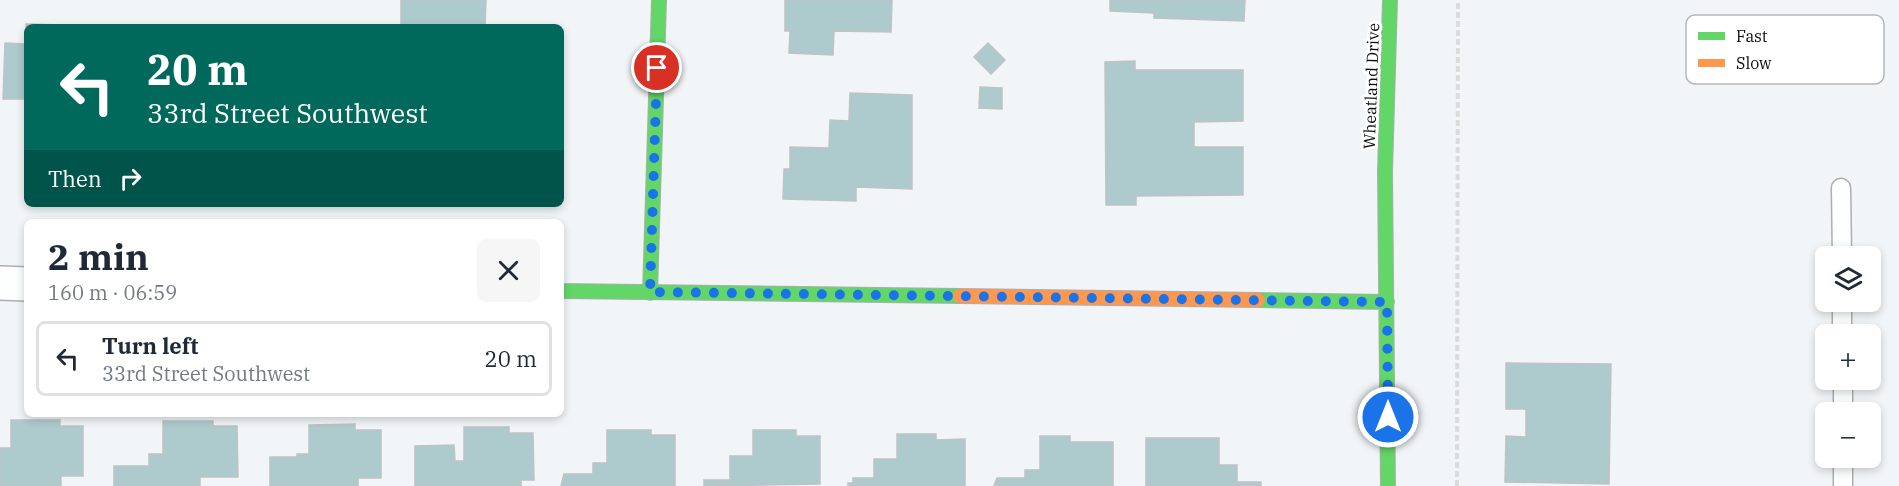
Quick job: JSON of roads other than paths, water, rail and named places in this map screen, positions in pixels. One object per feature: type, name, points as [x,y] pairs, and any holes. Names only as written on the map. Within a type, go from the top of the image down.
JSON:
[{"type":"street","points":[[650,292],[659,0]]},
{"type":"street","name":"Wheatland Drive","points":[[1388,486],[1385,172],[1390,0]]},
{"type":"street","points":[[0,284],[24,284]]},
{"type":"street","points":[[564,291],[1387,302]]},
{"type":"lane","points":[[1841,188],[1842,246]]},
{"type":"lane","points":[[1843,468],[1843,486]]}]
